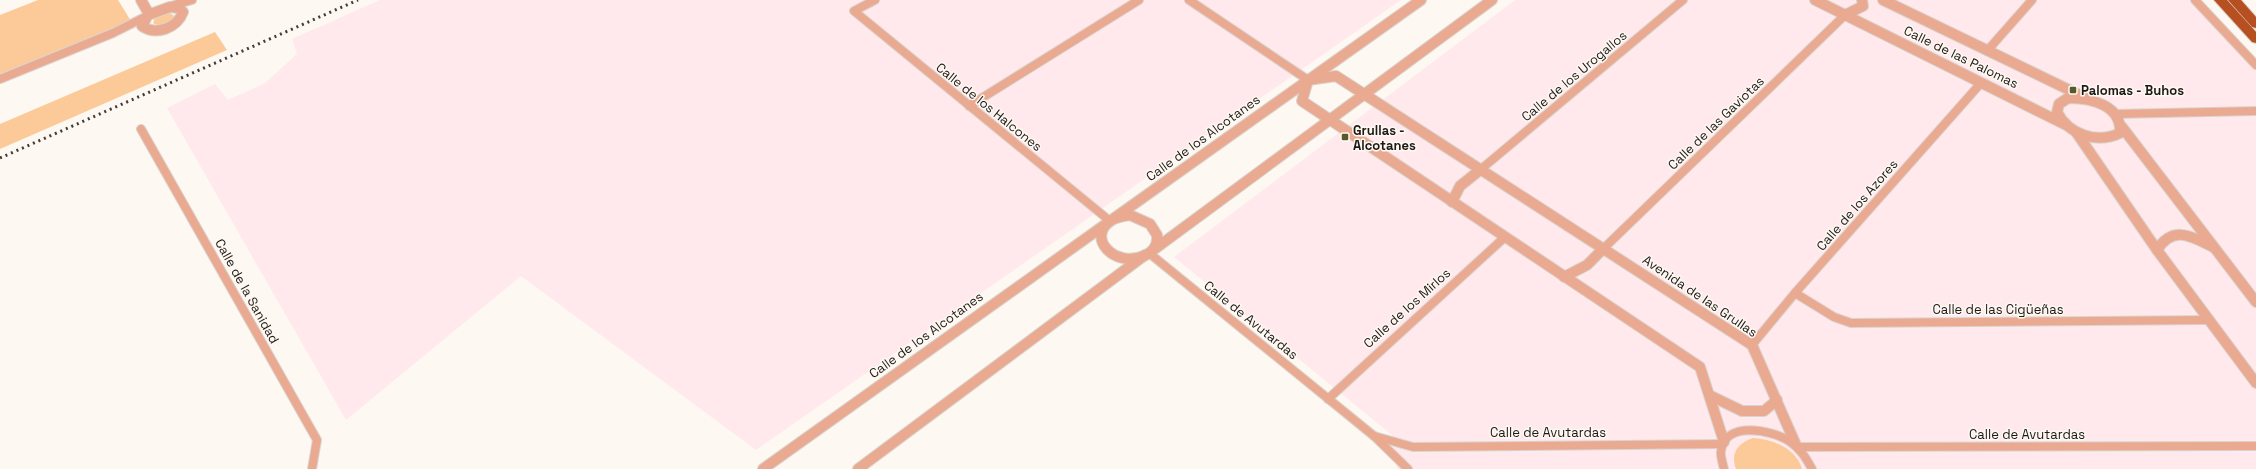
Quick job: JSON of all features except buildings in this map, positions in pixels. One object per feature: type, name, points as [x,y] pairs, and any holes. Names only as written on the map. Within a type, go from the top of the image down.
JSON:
[{"type":"highway","points":[[2220,0],[2256,39]]},
{"type":"highway","points":[[2234,0],[2256,24]]},
{"type":"highway","points":[[2245,0],[2256,12]]},
{"type":"street","points":[[141,0],[148,15]]},
{"type":"street","points":[[0,79],[113,33],[165,5],[192,0]]},
{"type":"street","points":[[113,33],[133,27],[154,31],[167,28],[177,22],[185,8],[195,0]]},
{"type":"street","name":"Calle de los Halcones","points":[[874,0],[854,11],[1110,221]]},
{"type":"street","points":[[969,106],[1139,0]]},
{"type":"street","points":[[1189,0],[1308,80],[1302,101],[1700,368],[1724,443]]},
{"type":"street","name":"Calle de los Alcotanes","points":[[763,469],[1421,0]]},
{"type":"street","points":[[858,469],[1492,0]]},
{"type":"street","name":"Calle de los Urogallos","points":[[1480,170],[1683,0]]},
{"type":"street","name":"Calle de las Palomas","points":[[1815,0],[2066,125],[2076,132]]},
{"type":"street","points":[[1845,15],[1863,6],[1862,0]]},
{"type":"street","name":"Calle de las Palomas","points":[[1884,0],[2088,100],[2098,103],[2115,114]]},
{"type":"street","points":[[1987,51],[2032,0]]},
{"type":"street","points":[[2195,0],[2256,65]]},
{"type":"street","points":[[165,5],[179,8],[183,12]]},
{"type":"street","points":[[144,29],[142,23],[148,15]]},
{"type":"street","name":"Calle de las Gaviotas","points":[[1603,249],[1845,15]]},
{"type":"street","name":"Calle de los Alcotanes","points":[[1308,80],[1336,76],[1365,94]]},
{"type":"street","name":"Calle de los Azores","points":[[1752,345],[1795,293],[1981,83]]},
{"type":"street","name":"Avenida de las Grullas","points":[[1365,94],[1752,345],[1796,446]]},
{"type":"street","points":[[2066,125],[2059,118],[2056,111],[2056,105],[2061,100],[2068,98],[2088,100]]},
{"type":"street","points":[[2256,111],[2115,114],[2122,127],[2217,249],[2256,302]]},
{"type":"street","points":[[2076,132],[2098,139],[2108,139],[2116,137],[2120,133],[2122,127]]},
{"type":"street","name":"Calle de la Sanidad","points":[[141,129],[317,440],[316,453],[312,469]]},
{"type":"street","points":[[2076,132],[2157,250],[2256,383]]},
{"type":"street","points":[[1452,202],[1460,186],[1480,170]]},
{"type":"street","points":[[1130,215],[1139,217],[1153,225],[1158,238],[1149,253],[1128,259],[1112,255],[1102,243],[1100,237],[1110,221],[1130,215]]},
{"type":"street","points":[[2157,250],[2162,240],[2174,234],[2193,237],[2217,249]]},
{"type":"street","name":"Calle de los Mirlos","points":[[1328,399],[1505,237]]},
{"type":"street","points":[[1564,277],[1587,266],[1603,249]]},
{"type":"street","name":"Calle de Avutardas","points":[[1149,253],[1374,436],[1408,469]]},
{"type":"street","name":"Calle de las Cigüeñas","points":[[1795,293],[1834,316],[1851,323],[2208,320]]},
{"type":"street","points":[[2239,362],[2256,372]]},
{"type":"street","points":[[1710,396],[1742,411],[1764,411],[1777,400]]},
{"type":"street","points":[[1724,469],[1720,453],[1724,443],[1732,434],[1742,430],[1755,428],[1769,431],[1796,446],[1806,456],[1812,469]]},
{"type":"street","name":"Calle de Avutardas","points":[[1374,436],[1413,446],[1724,443]]},
{"type":"street","name":"Calle de Avutardas","points":[[1796,446],[2256,446]]},
{"type":"shaded area","points":[[38,0],[118,0],[131,21],[0,75],[0,15]]},
{"type":"shaded area","points":[[380,0],[1401,0],[756,450],[521,276],[346,420],[167,108],[215,84],[228,100],[265,83],[297,54],[292,39]]},
{"type":"shaded area","points":[[1515,0],[2199,0],[2256,61],[2256,469],[1397,469],[1392,435],[1174,257]]},
{"type":"shaded area","points":[[169,12],[174,16],[168,23],[159,25],[153,23],[155,17]]},
{"type":"shaded area","points":[[215,32],[227,50],[0,149],[0,124]]},
{"type":"shaded area","points":[[1753,438],[1768,440],[1789,450],[1799,462],[1802,469],[1736,469],[1734,458],[1737,449],[1743,443]]},
{"type":"railway","points":[[0,158],[358,0]]},
{"type":"place","name":"Palomas - Buhos","points":[[2073,90]]},
{"type":"place","name":"Grullas - Alcotanes","points":[[1345,137]]}]
